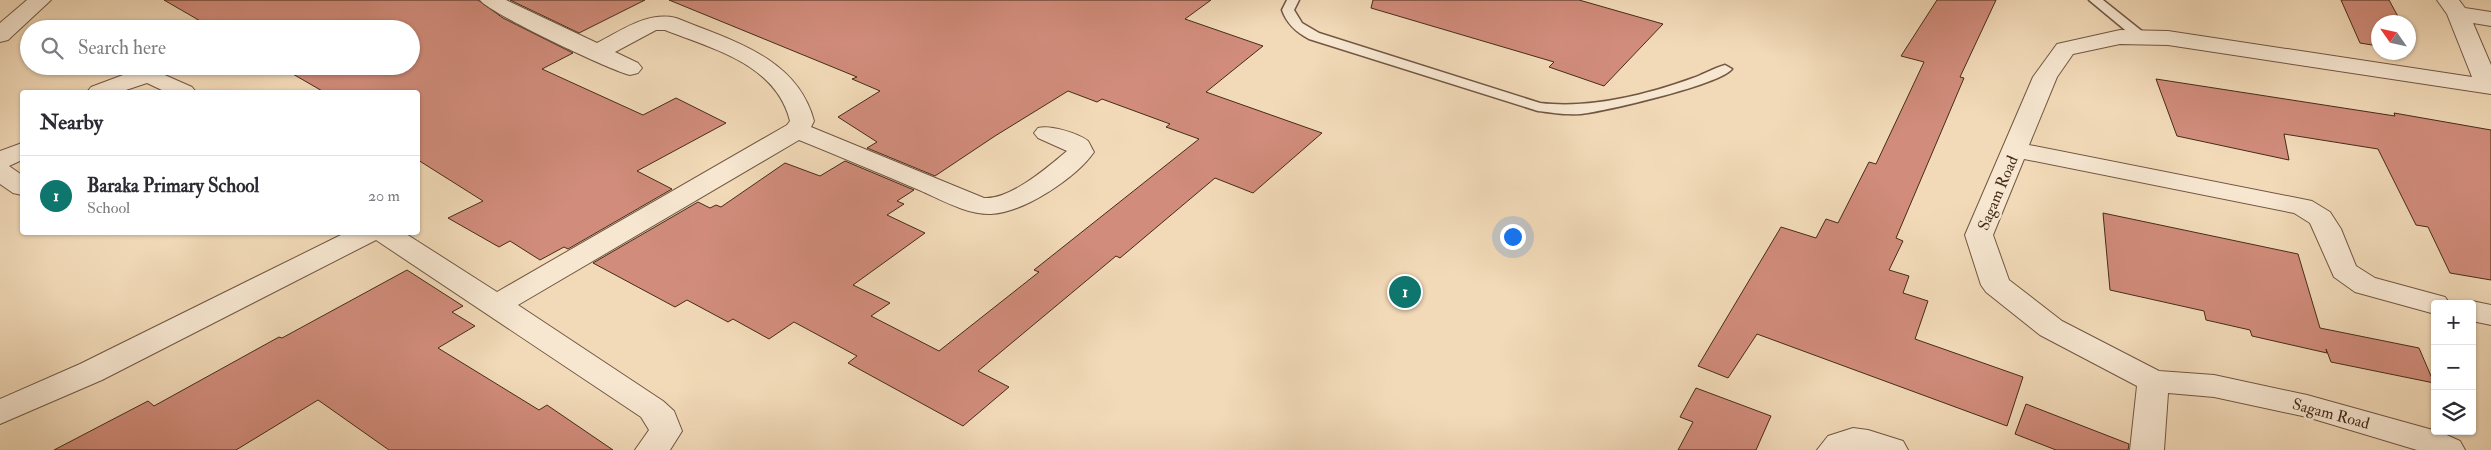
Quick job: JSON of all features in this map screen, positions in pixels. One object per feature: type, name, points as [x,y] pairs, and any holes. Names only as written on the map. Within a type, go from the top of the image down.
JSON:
[{"type":"street","points":[[0,35],[40,0]]},
{"type":"street","points":[[492,0],[512,13],[630,68]]},
{"type":"street","points":[[2453,7],[2491,20]]},
{"type":"street","points":[[2453,7],[2489,87]]},
{"type":"street","points":[[497,305],[797,130],[802,121],[799,109],[773,72],[748,55],[668,23],[651,24],[597,52]]},
{"type":"street","name":"Sagam Road","points":[[2448,450],[2428,441],[2307,406],[2214,386],[2153,381],[2051,328],[1996,285],[1979,235],[1986,213],[2016,150],[2045,77],[2065,49],[2107,39],[2141,36],[2194,40],[2489,87]]},
{"type":"street","points":[[104,90],[138,77],[151,76],[180,90]]},
{"type":"street","points":[[797,130],[981,206],[993,206],[1019,197],[1081,152],[1078,146],[1047,133]]},
{"type":"street","points":[[2016,150],[2302,207],[2320,218],[2327,228],[2344,271],[2365,285],[2431,303]]},
{"type":"street","points":[[0,161],[20,153]]},
{"type":"street","points":[[0,172],[20,186]]},
{"type":"street","points":[[0,412],[74,380],[364,235]]},
{"type":"street","points":[[388,235],[497,305],[652,409],[662,419],[666,431],[652,450]]},
{"type":"street","points":[[2476,312],[2491,315]]},
{"type":"street","points":[[2148,450],[2153,381]]},
{"type":"street","points":[[1834,450],[1839,442],[1848,440],[1871,443],[1891,450]]},
{"type":"lane","points":[[1293,0],[1288,10],[1291,21],[1298,28],[1314,36],[1538,107],[1587,108],[1612,104],[1697,81],[1725,68]]},
{"type":"lane","points":[[2095,0],[2141,36]]},
{"type":"building","points":[[164,0],[478,0],[503,18],[573,53],[542,69],[643,115],[676,98],[726,123],[637,171],[672,189],[568,249],[564,247],[540,260],[510,241],[499,247],[448,218],[483,201],[420,161],[420,90],[321,90],[295,75],[420,75],[420,20],[198,20]]},
{"type":"building","points":[[510,0],[645,0],[579,33]]},
{"type":"building","points":[[669,0],[1211,0],[1185,19],[1263,46],[1206,92],[1322,133],[1253,193],[1215,178],[1120,258],[1116,256],[978,371],[1009,387],[963,426],[848,363],[857,356],[794,322],[769,339],[733,319],[728,322],[687,300],[675,307],[593,263],[698,202],[710,208],[716,205],[721,207],[785,163],[820,176],[845,161],[914,190],[897,201],[904,204],[887,215],[925,233],[853,285],[890,303],[871,316],[939,351],[1039,272],[1034,270],[1199,139],[1166,127],[1170,124],[1102,99],[1097,102],[1068,91],[935,176],[867,148],[877,142],[838,117],[880,91],[852,79],[857,77]]},
{"type":"building","points":[[1373,0],[1579,0],[1663,24],[1604,86],[1549,67],[1554,62],[1371,8]]},
{"type":"building","points":[[1937,0],[1996,0],[1960,77],[1964,78],[1896,238],[1903,241],[1889,270],[1909,276],[1903,293],[1928,301],[1915,339],[2023,377],[2007,426],[1757,334],[1728,378],[1698,366],[1781,227],[1816,238],[1826,219],[1838,223],[1869,162],[1876,164],[1924,62],[1901,56]]},
{"type":"building","points":[[2341,0],[2389,0],[2397,15],[2371,15],[2371,45],[2360,43]]},
{"type":"building","points":[[2156,79],[2395,116],[2394,113],[2491,130],[2491,280],[2450,273],[2428,227],[2416,225],[2378,149],[2284,134],[2289,160],[2177,136]]},
{"type":"building","points":[[2103,213],[2298,254],[2320,328],[2419,348],[2431,376],[2431,382],[2331,362],[2326,349],[2327,353],[2252,336],[2250,330],[2206,320],[2204,311],[2110,290]]},
{"type":"building","points":[[407,270],[463,306],[452,312],[475,326],[438,348],[539,410],[547,405],[613,450],[389,450],[318,400],[236,450],[54,450],[148,401],[154,406],[279,337],[282,338]]},
{"type":"building","points":[[1696,388],[1771,416],[1756,450],[1678,450],[1693,422],[1680,417]]},
{"type":"building","points":[[2026,404],[2129,444],[2128,450],[2056,450],[2015,434]]},
{"type":"place","name":"Baraka Primary School","points":[[1405,292]]}]
